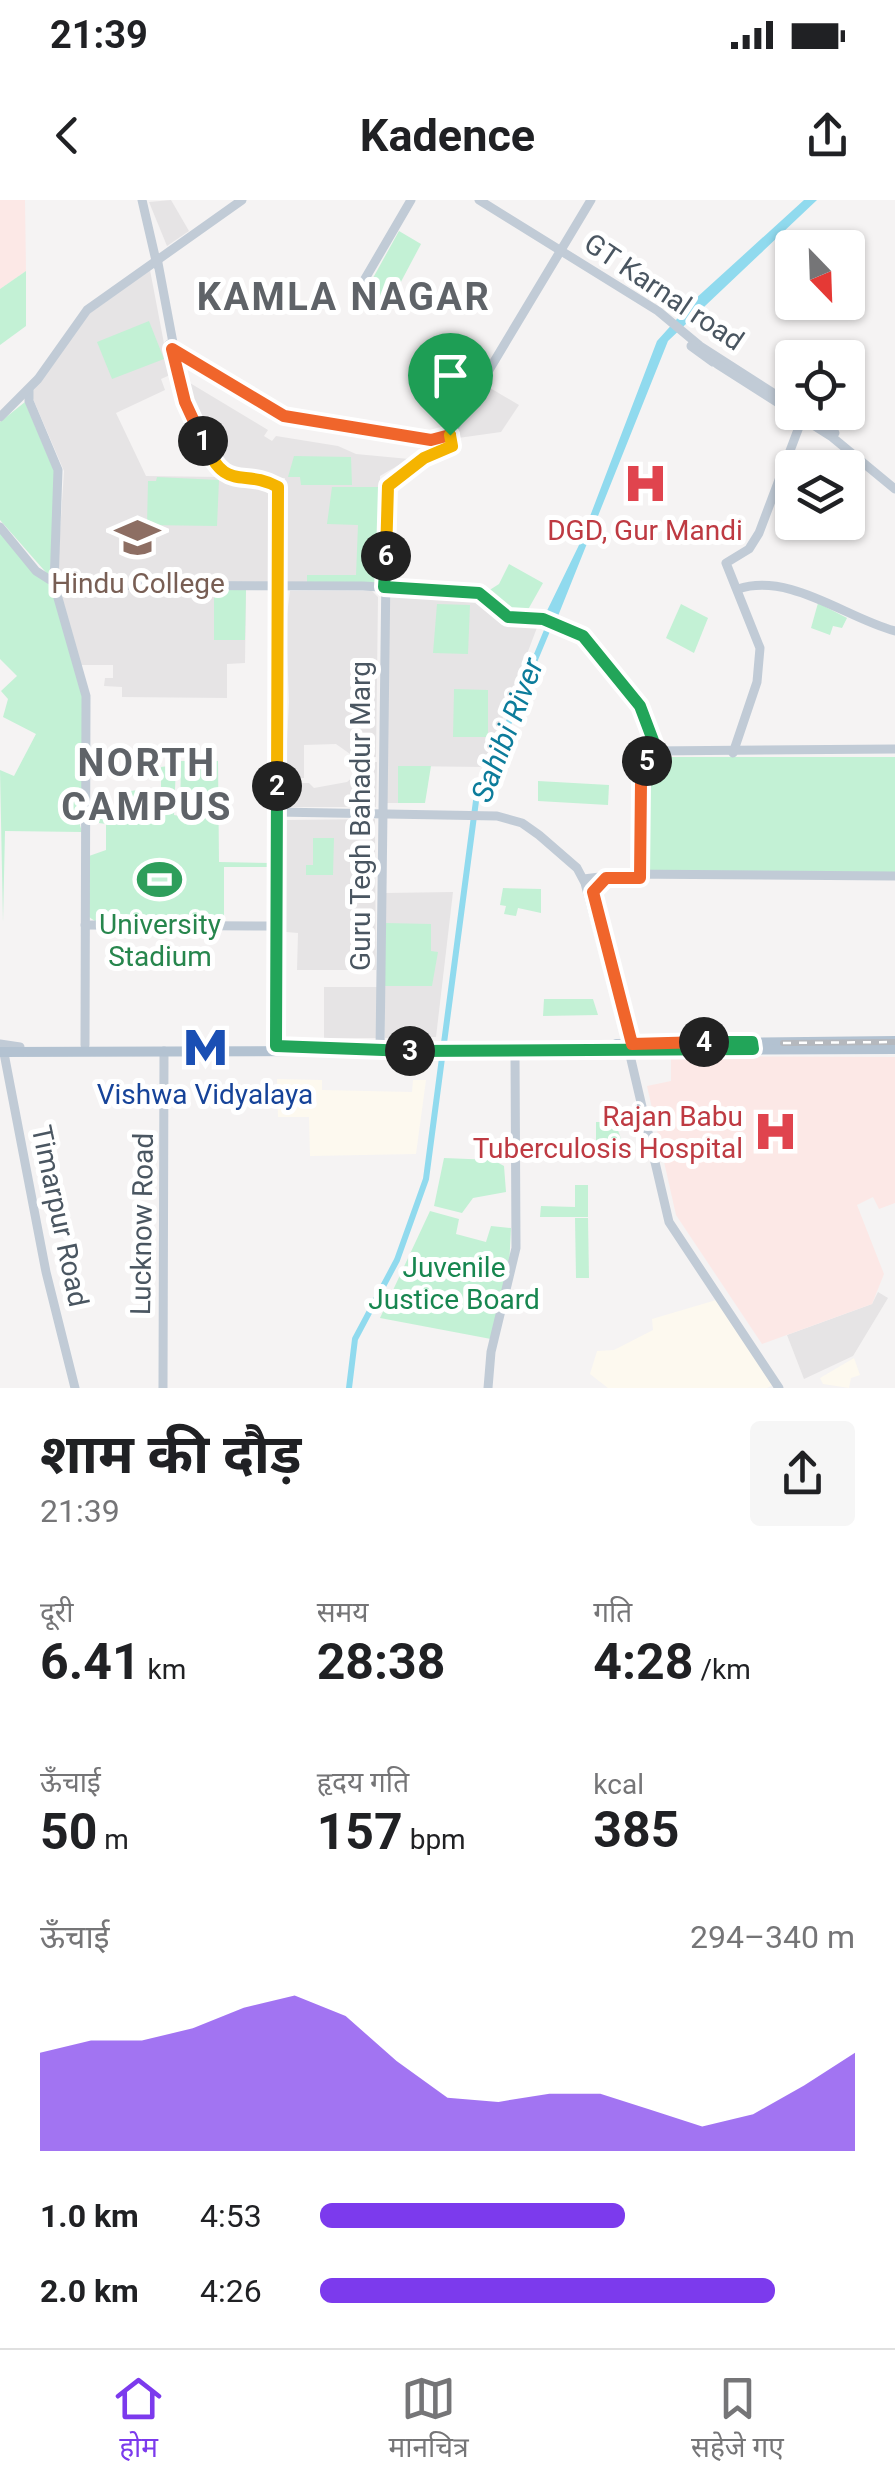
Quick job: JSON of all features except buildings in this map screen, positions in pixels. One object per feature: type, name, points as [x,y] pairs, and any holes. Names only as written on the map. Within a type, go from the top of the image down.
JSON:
[{"type":"main road","points":[[19,1049],[168,1054],[276,1046],[455,1049],[895,1041]]},
{"type":"main road","points":[[2,1054],[19,1049],[84,1045],[380,1048]]},
{"type":"main road","points":[[753,1045],[812,1050],[895,1049]]},
{"type":"main road","points":[[455,1049],[631,1047]]},
{"type":"street","points":[[142,200],[158,261],[169,346],[196,432],[214,464],[231,476],[281,486],[276,1046]]},
{"type":"street","points":[[0,417],[26,396],[75,321],[242,200]]},
{"type":"street","points":[[358,288],[410,200]]},
{"type":"street","name":"GT Karnal road","points":[[477,200],[667,322],[715,363],[775,399]]},
{"type":"street","points":[[169,346],[284,416],[443,439],[589,200]]},
{"type":"street","name":"GT Karnal road","points":[[679,333],[775,394]]},
{"type":"street","points":[[26,396],[58,470],[54,584],[86,696],[84,1045]]},
{"type":"street","points":[[734,752],[764,659],[726,564],[749,548],[759,533],[798,430]]},
{"type":"street","name":"GT Karnal road","points":[[822,430],[895,485]]},
{"type":"street","name":"Guru Tegh Bahadur Marg","points":[[380,1048],[388,486],[443,439]]},
{"type":"street","points":[[0,527],[36,571],[54,584],[384,586],[476,592],[508,617],[543,619],[590,642],[643,712],[658,751]]},
{"type":"street","points":[[739,589],[771,582],[895,631]]},
{"type":"street","points":[[641,876],[642,773],[651,751],[895,751]]},
{"type":"street","points":[[277,807],[289,813],[483,814],[524,821],[582,867],[604,877]]},
{"type":"street","points":[[277,824],[289,813]]},
{"type":"street","points":[[483,814],[524,825],[588,882]]},
{"type":"street","points":[[582,867],[631,1047],[671,1216],[781,1388]]},
{"type":"street","points":[[588,882],[604,877],[641,876],[895,878]]},
{"type":"street","points":[[85,925],[276,929]]},
{"type":"street","points":[[490,1384],[519,1246],[517,1051]]},
{"type":"street","name":"Timarpur Road","points":[[2,1054],[73,1388]]},
{"type":"street","name":"Lucknow Road","points":[[163,1388],[168,1054]]},
{"type":"street","name":"Timarpur Road","points":[[24,1164],[75,1366],[73,1388]]},
{"type":"shaded area","points":[[0,200],[25,200],[26,271],[0,289]]},
{"type":"shaded area","points":[[171,200],[189,231],[167,246],[149,202]]},
{"type":"shaded area","points":[[150,270],[170,375],[161,379],[165,390],[116,413],[146,476],[220,477],[276,486],[275,582],[57,580],[64,471],[31,394],[79,321]]},
{"type":"shaded area","points":[[180,377],[268,430],[264,436],[272,441],[276,436],[338,446],[356,454],[409,459],[380,476],[379,583],[283,582],[285,478],[251,477],[214,461],[200,431],[204,428],[201,421],[196,423]]},
{"type":"shaded area","points":[[485,385],[519,405],[501,432],[458,438],[455,434]]},
{"type":"shaded area","points":[[67,588],[246,589],[245,663],[227,664],[227,698],[122,697],[122,687],[104,686],[105,678],[113,678],[113,665],[81,665],[61,594]]},
{"type":"shaded area","points":[[290,591],[372,591],[378,597],[376,757],[353,756],[336,744],[304,745],[304,778],[285,779],[289,702],[286,622]]},
{"type":"shaded area","points":[[388,591],[467,594],[484,601],[499,618],[538,625],[484,767],[399,766],[398,803],[386,803]]},
{"type":"shaded area","points":[[353,762],[377,762],[376,807],[288,807],[284,803],[285,783],[309,783],[314,788],[347,782],[353,777]]},
{"type":"shaded area","points":[[375,819],[376,970],[297,970],[298,933],[286,932],[286,820]]},
{"type":"shaded area","points":[[453,892],[436,1037],[385,1038],[385,893]]},
{"type":"shaded area","points":[[324,987],[377,987],[377,1038],[324,1038]]},
{"type":"shaded area","points":[[671,1056],[895,1057],[895,1203],[879,1209],[873,1197],[857,1205],[884,1274],[872,1304],[762,1344],[676,1215],[647,1086],[671,1081]]},
{"type":"shaded area","points":[[277,1079],[322,1080],[322,1090],[412,1092],[413,1080],[426,1080],[416,1154],[310,1156],[309,1117],[278,1117]]},
{"type":"shaded area","points":[[878,1292],[888,1298],[853,1356],[804,1379],[787,1335],[872,1304]]},
{"type":"shaded area","points":[[723,1298],[777,1383],[767,1388],[608,1388],[590,1374],[597,1351],[614,1350],[653,1330],[652,1319]]},
{"type":"shaded area","points":[[854,1358],[860,1375],[851,1378],[849,1388],[823,1384],[820,1378]]},
{"type":"green space","points":[[399,231],[421,244],[386,310],[374,304],[368,287]]},
{"type":"green space","points":[[26,271],[26,326],[0,345],[0,289]]},
{"type":"green space","points":[[149,321],[164,359],[112,379],[97,342]]},
{"type":"green space","points":[[25,402],[55,473],[50,577],[0,520],[0,422]]},
{"type":"green space","points":[[294,456],[351,457],[352,485],[301,485],[300,477],[288,477]]},
{"type":"green space","points":[[157,477],[219,480],[217,526],[147,525],[148,481],[156,481]]},
{"type":"green space","points":[[332,487],[380,487],[379,583],[307,582],[307,575],[356,575],[358,525],[327,524]]},
{"type":"green space","points":[[0,531],[53,589],[83,696],[82,802],[75,808],[82,832],[5,831],[3,922],[0,770],[14,776],[36,734],[3,717],[8,699],[1,691],[17,676],[0,659]]},
{"type":"green space","points":[[509,564],[543,583],[525,615],[504,611],[488,591],[499,584]]},
{"type":"green space","points":[[214,589],[246,589],[245,640],[214,640]]},
{"type":"green space","points":[[818,603],[847,618],[842,628],[833,626],[830,635],[811,628]]},
{"type":"green space","points":[[437,604],[470,605],[468,654],[433,653]]},
{"type":"green space","points":[[681,604],[708,618],[694,653],[666,638]]},
{"type":"green space","points":[[454,689],[488,690],[488,737],[453,737]]},
{"type":"green space","points":[[660,757],[895,757],[895,876],[646,873],[648,776]]},
{"type":"green space","points":[[181,761],[218,761],[219,862],[273,863],[273,867],[224,867],[224,925],[98,923],[89,917],[89,856],[106,850],[106,824],[99,823],[99,816],[119,816],[120,802],[131,796],[131,791],[143,789],[148,795],[150,789],[161,788],[161,767],[176,765],[174,815],[180,816]]},
{"type":"green space","points":[[398,766],[431,766],[425,803],[398,803]]},
{"type":"green space","points":[[538,781],[609,785],[608,805],[538,801]]},
{"type":"green space","points":[[313,838],[334,838],[333,875],[306,875],[306,865],[313,865]]},
{"type":"green space","points":[[503,888],[541,889],[541,913],[518,908],[516,916],[504,914],[506,906],[500,905]]},
{"type":"green space","points":[[385,923],[431,924],[431,951],[438,952],[432,986],[385,986]]},
{"type":"green space","points":[[544,999],[593,999],[598,1015],[543,1016]]},
{"type":"green space","points":[[596,1122],[615,1122],[625,1150],[596,1150]]},
{"type":"green space","points":[[444,1158],[493,1160],[504,1166],[506,1192],[473,1198],[462,1213],[434,1206]]},
{"type":"green space","points":[[575,1185],[588,1185],[588,1217],[540,1217],[541,1206],[575,1207]]},
{"type":"green space","name":"Juvenile Justice Board","points":[[430,1211],[459,1219],[456,1234],[486,1242],[491,1226],[511,1228],[509,1268],[491,1339],[380,1318]]},
{"type":"green space","points":[[575,1218],[588,1218],[589,1278],[576,1278]]},
{"type":"water","points":[[804,200],[817,200],[785,230],[775,230],[775,240],[668,341],[554,626],[542,621],[579,545],[657,341],[694,300]]},
{"type":"waterway","name":"Sahibi River","points":[[349,1388],[355,1339],[397,1260],[426,1179],[476,801],[551,621]]},
{"type":"railway","points":[[783,1043],[895,1042]]},
{"type":"place","name":"DGD, Gur Mandi","points":[[645,484]]},
{"type":"place","name":"Hindu College","points":[[138,538]]},
{"type":"place","name":"University Stadium","points":[[160,879]]},
{"type":"place","name":"Vishwa Vidyalaya","points":[[205,1048]]},
{"type":"place","name":"Rajan Babu Tuberculosis Hospital","points":[[776,1132]]},
{"type":"district","name":"KAMLA NAGAR","points":[[344,297]]},
{"type":"district","name":"NORTH CAMPUS","points":[[147,785]]},
{"type":"route","points":[[172,349],[284,416],[431,440],[450,435],[454,440],[452,446],[424,458],[388,486],[384,587],[440,588],[481,594],[508,617],[543,619],[583,636],[624,683],[653,732],[657,751],[651,751],[642,773],[640,878],[606,878],[593,892],[632,1044],[752,1042],[753,1049],[438,1052],[380,1051],[380,1046],[276,1046],[279,488],[277,484],[233,478],[214,464],[185,402],[172,349]]}]
